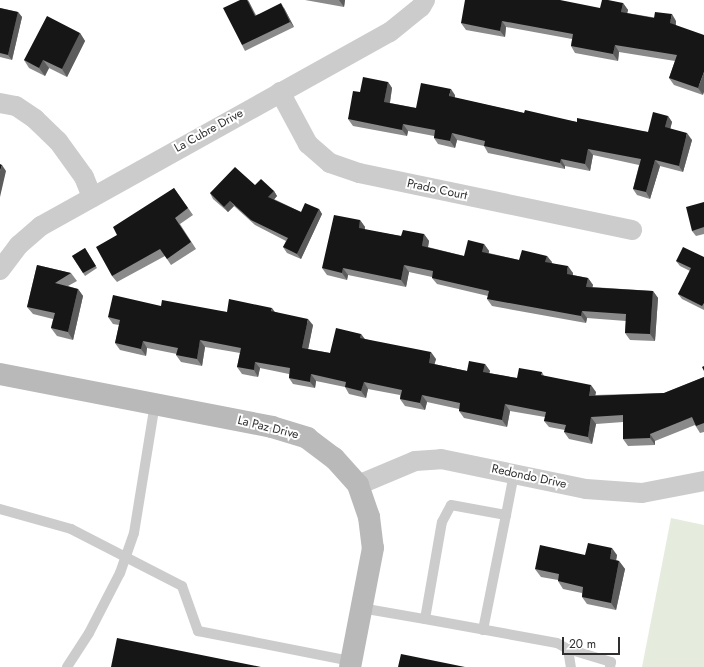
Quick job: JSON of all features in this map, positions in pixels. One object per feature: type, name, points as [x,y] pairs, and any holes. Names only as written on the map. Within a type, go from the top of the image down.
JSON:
[{"type":"street","name":"La Cubre Drive","points":[[0,270],[19,245],[41,226],[390,32],[421,7],[425,0]]},
{"type":"street","name":"Prado Court","points":[[280,92],[308,144],[330,164],[359,173],[632,230]]},
{"type":"street","points":[[0,103],[16,106],[35,119],[58,141],[84,177],[92,197]]},
{"type":"street","name":"La Paz Drive","points":[[0,374],[272,427],[306,438],[334,458],[358,485],[369,517],[374,548],[350,664]]},
{"type":"street","name":"Redondo Drive","points":[[358,485],[415,461],[441,459],[586,489],[642,493],[704,481]]},
{"type":"lane","points":[[67,667],[89,634],[120,574],[126,558],[134,533],[155,404]]},
{"type":"lane","points":[[483,630],[514,474]]},
{"type":"lane","points":[[425,619],[442,522],[451,505],[506,515]]},
{"type":"lane","points":[[0,509],[70,529],[182,586],[198,631],[350,664]]},
{"type":"lane","points":[[361,608],[557,643],[568,649],[611,662],[610,667]]},
{"type":"lane","points":[[568,649],[571,667]]},
{"type":"shaded area","points":[[671,518],[704,525],[704,667],[642,667]]},
{"type":"building","points":[[240,0],[247,0],[255,16],[281,3],[290,22],[242,45],[223,8]]},
{"type":"building","points":[[465,0],[560,0],[600,8],[602,0],[608,0],[623,3],[621,12],[654,18],[655,12],[672,14],[670,23],[704,35],[704,72],[698,88],[669,78],[677,55],[615,45],[613,54],[571,46],[573,34],[502,21],[500,31],[461,23]]},
{"type":"building","points":[[0,8],[18,12],[8,55],[0,53]]},
{"type":"building","points":[[47,16],[80,33],[62,69],[43,60],[39,68],[24,60]]},
{"type":"building","points":[[363,77],[388,82],[384,102],[416,108],[421,83],[451,89],[449,96],[524,113],[525,110],[577,122],[577,118],[648,132],[653,112],[668,116],[665,127],[687,133],[679,166],[655,160],[646,192],[633,189],[641,159],[588,149],[585,164],[561,159],[560,163],[484,146],[485,141],[452,133],[450,141],[434,138],[435,130],[403,124],[402,130],[348,119],[353,91],[360,92]]},
{"type":"building","points":[[235,167],[255,185],[261,179],[274,191],[268,197],[301,212],[305,203],[319,209],[297,254],[283,247],[288,238],[251,220],[230,201],[224,207],[210,193]]},
{"type":"building","points":[[174,188],[188,208],[175,218],[191,242],[167,259],[160,249],[112,276],[96,247],[117,235],[113,227]]},
{"type":"building","points":[[704,202],[704,227],[692,231],[686,207]]},
{"type":"building","points":[[334,215],[360,220],[359,228],[401,236],[403,230],[424,234],[422,246],[464,256],[468,240],[484,244],[482,252],[519,260],[522,250],[547,256],[545,262],[568,266],[567,274],[588,278],[586,287],[653,291],[650,334],[625,333],[626,314],[582,311],[581,316],[487,299],[489,291],[432,278],[433,271],[404,265],[401,280],[343,268],[342,273],[322,268]]},
{"type":"building","points":[[683,247],[704,257],[704,303],[702,306],[678,294],[691,268],[676,261]]},
{"type":"building","points":[[85,248],[96,266],[83,273],[72,256]]},
{"type":"building","points":[[37,265],[71,273],[55,283],[78,289],[68,332],[51,328],[55,313],[27,307]]},
{"type":"building","points":[[113,295],[161,306],[162,300],[227,312],[229,299],[272,308],[271,311],[308,319],[302,348],[330,353],[336,328],[361,334],[360,338],[431,352],[429,363],[467,371],[469,361],[485,364],[483,372],[517,378],[519,368],[542,372],[541,375],[591,385],[589,396],[664,393],[704,377],[704,423],[696,426],[692,417],[650,434],[650,438],[623,439],[623,415],[591,417],[588,437],[564,432],[566,425],[544,421],[546,412],[505,404],[502,420],[459,411],[460,403],[422,395],[420,403],[400,399],[402,390],[364,382],[361,391],[345,387],[346,382],[311,374],[310,382],[289,378],[290,368],[255,362],[254,370],[237,367],[241,348],[200,340],[197,359],[176,355],[178,348],[143,341],[141,349],[115,343],[120,320],[108,317]]},
{"type":"building","points":[[588,543],[612,548],[610,559],[619,561],[611,603],[582,597],[583,587],[558,581],[559,574],[535,569],[540,545],[585,555]]},
{"type":"building","points":[[117,638],[261,667],[111,667]]},
{"type":"building","points":[[401,654],[465,667],[398,667]]}]
